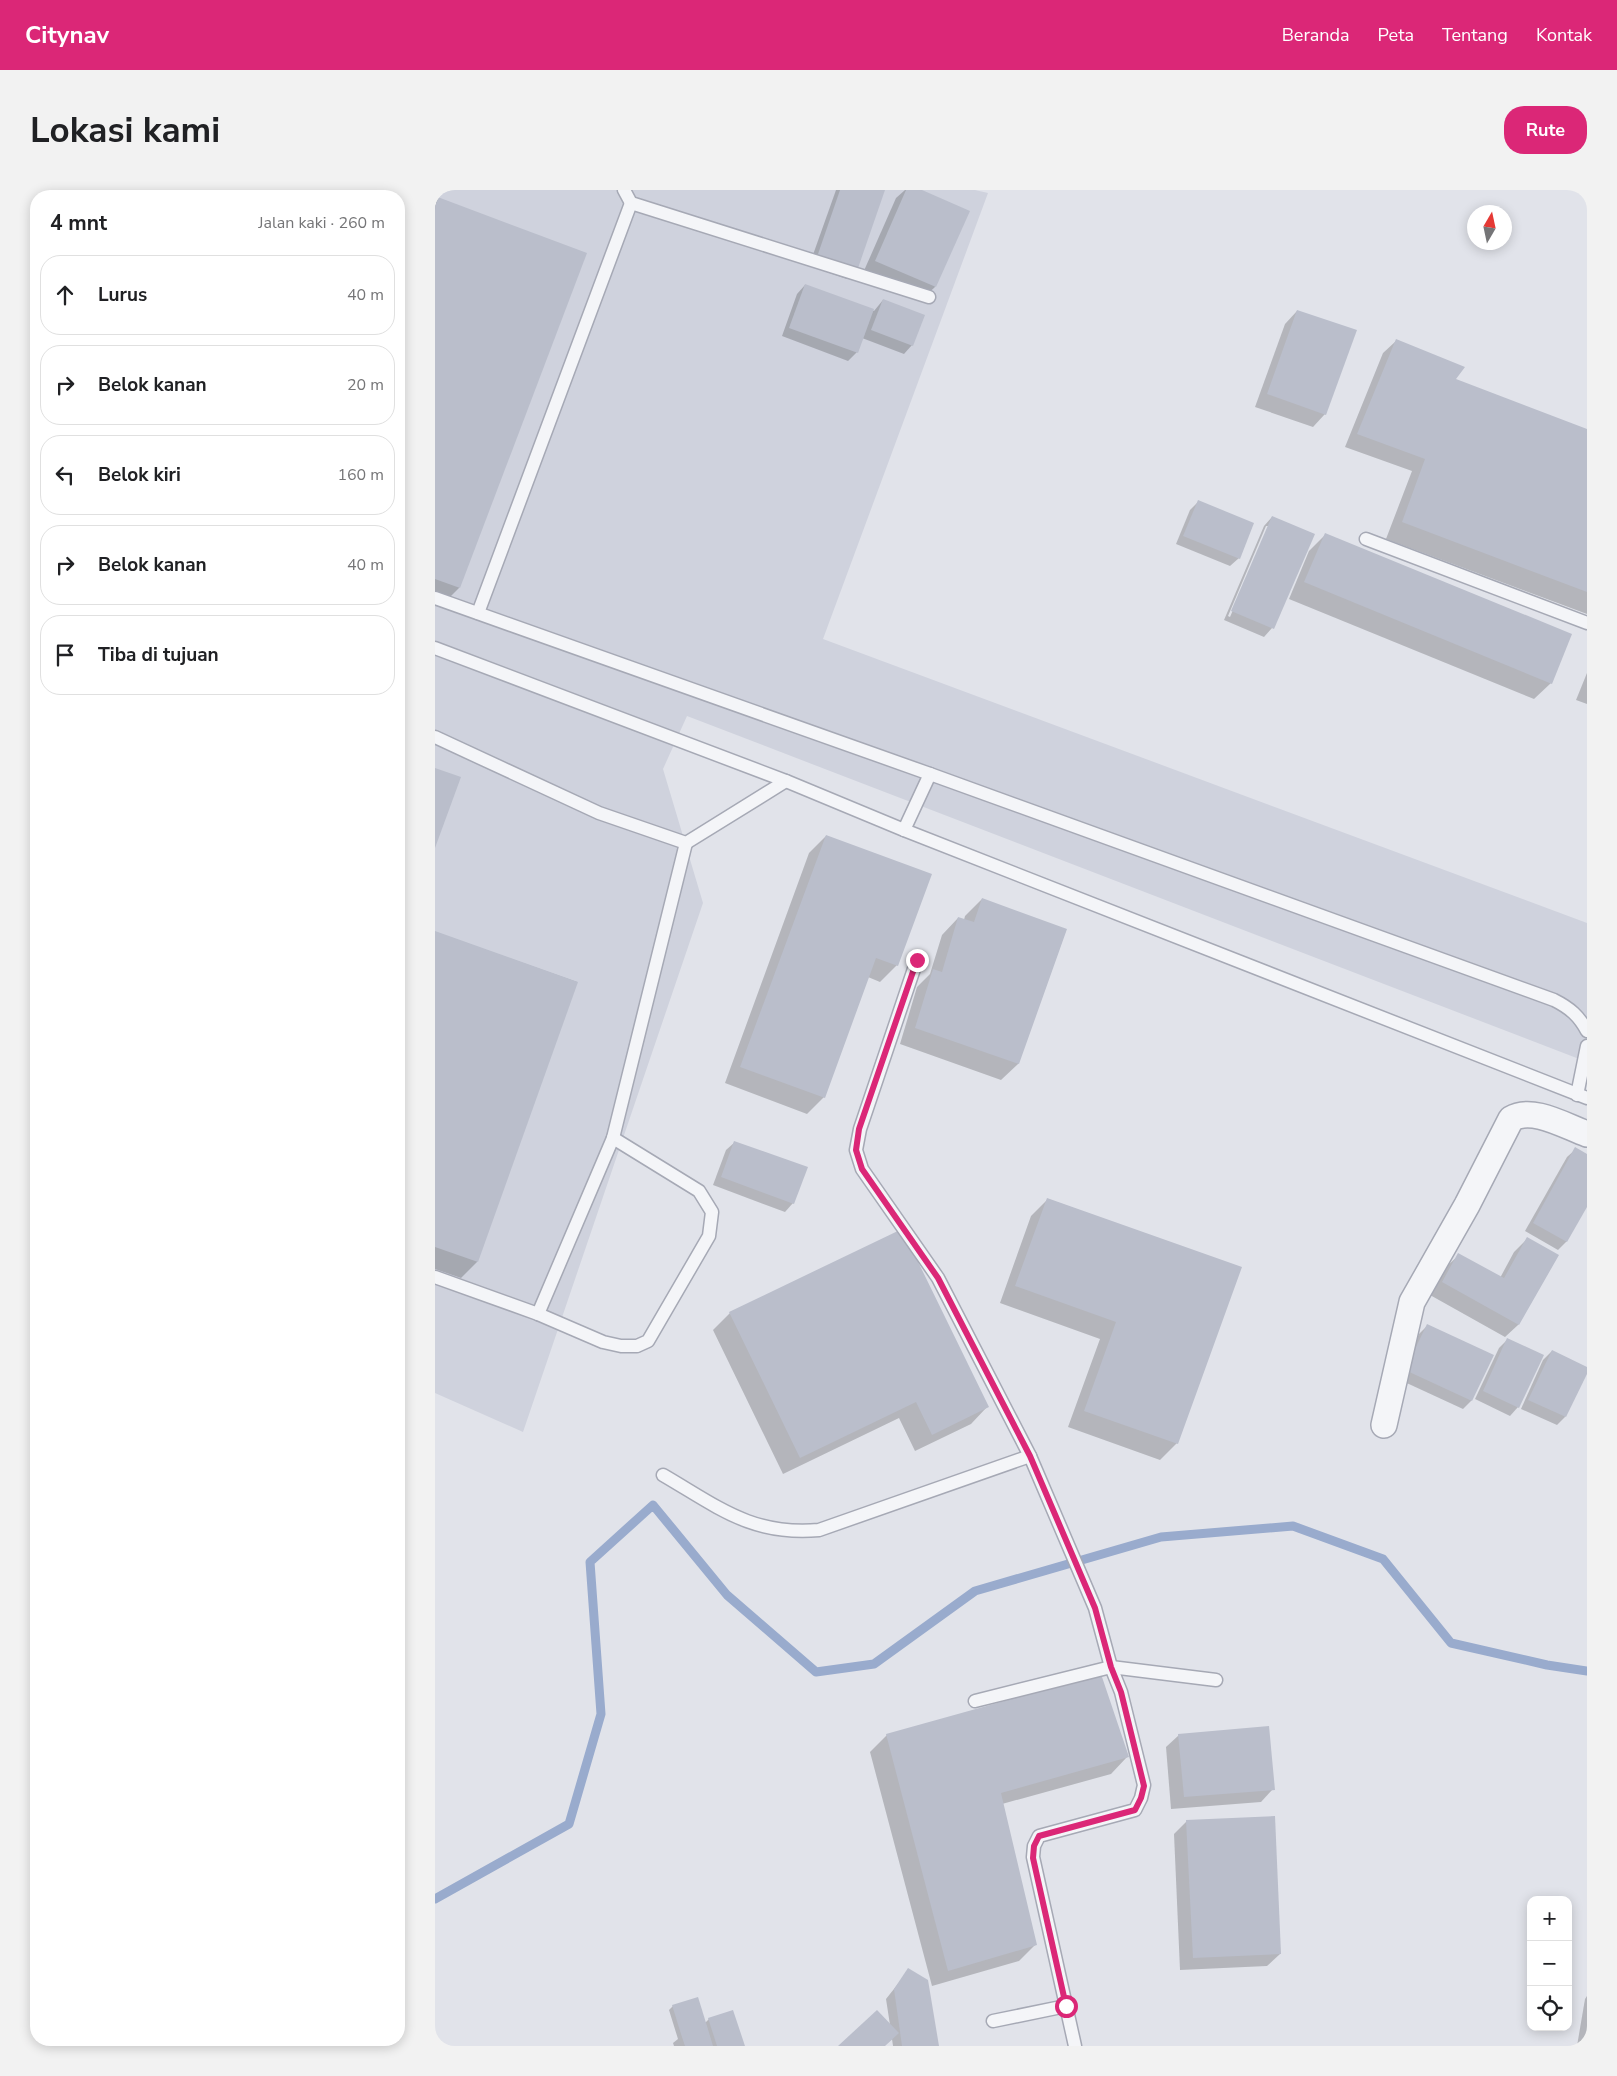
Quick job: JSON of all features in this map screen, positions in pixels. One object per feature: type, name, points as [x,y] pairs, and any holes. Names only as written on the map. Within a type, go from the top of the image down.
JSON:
[{"type":"street","points":[[1384,1425],[1412,1302],[1467,1205],[1511,1119],[1519,1114],[1533,1114],[1587,1134]]},
{"type":"lane","points":[[624,190],[631,202],[929,297]]},
{"type":"lane","points":[[478,613],[631,202]]},
{"type":"lane","points":[[1366,539],[1587,623]]},
{"type":"lane","points":[[435,598],[930,774],[1554,1000],[1569,1008],[1581,1019],[1587,1031]]},
{"type":"lane","points":[[435,648],[785,781],[904,830],[1582,1097],[1587,1046]]},
{"type":"lane","points":[[435,737],[599,813],[685,843]]},
{"type":"lane","points":[[904,830],[930,774]]},
{"type":"lane","points":[[538,1314],[613,1138],[685,843],[785,781]]},
{"type":"lane","points":[[917,960],[859,1129],[856,1150],[862,1169],[938,1278],[1030,1456],[1095,1608],[1111,1667],[1121,1692],[1144,1786],[1135,1810],[1039,1836],[1034,1846],[1033,1858],[1075,2046]]},
{"type":"lane","points":[[435,1277],[538,1314],[603,1342],[621,1346],[637,1346],[648,1340],[709,1236],[712,1212],[699,1191],[613,1138]]},
{"type":"lane","points":[[663,1475],[737,1518],[757,1526],[794,1532],[819,1530],[1030,1456]]},
{"type":"lane","points":[[975,1701],[1111,1667],[1216,1680]]},
{"type":"lane","points":[[993,2021],[1066,2006]]},
{"type":"shaded area","points":[[435,190],[975,190],[988,193],[823,639],[1587,923],[1587,1062],[687,716],[663,769],[703,903],[523,1432],[435,1393]]},
{"type":"building","points":[[840,190],[885,190],[857,271],[817,257]]},
{"type":"building","points":[[906,190],[922,190],[970,211],[936,287],[875,261]]},
{"type":"building","points":[[435,196],[587,253],[460,588],[435,579]]},
{"type":"building","points":[[805,284],[874,309],[858,353],[789,328]]},
{"type":"building","points":[[883,299],[925,315],[913,346],[871,330]]},
{"type":"building","points":[[1297,310],[1357,330],[1326,415],[1267,394]]},
{"type":"building","points":[[1396,339],[1465,367],[1456,379],[1587,429],[1587,592],[1402,522],[1425,459],[1357,434]]},
{"type":"building","points":[[1198,500],[1254,523],[1240,559],[1183,536]]},
{"type":"building","points":[[1272,516],[1315,534],[1274,629],[1231,611]]},
{"type":"building","points":[[1325,533],[1572,634],[1552,684],[1304,582]]},
{"type":"building","points":[[435,768],[461,777],[435,848]]},
{"type":"building","points":[[826,835],[932,874],[898,966],[876,958],[825,1098],[740,1067]]},
{"type":"building","points":[[982,898],[1067,929],[1019,1064],[915,1028],[933,969],[942,972],[958,917],[974,922]]},
{"type":"building","points":[[435,931],[578,982],[478,1262],[435,1247]]},
{"type":"building","points":[[734,1141],[808,1167],[794,1204],[721,1177]]},
{"type":"building","points":[[1575,1147],[1587,1154],[1587,1207],[1567,1242],[1533,1223]]},
{"type":"building","points":[[1047,1198],[1242,1267],[1178,1444],[1084,1411],[1116,1322],[1015,1286]]},
{"type":"building","points":[[902,1229],[989,1407],[932,1435],[916,1402],[800,1458],[729,1312]]},
{"type":"building","points":[[1527,1237],[1559,1255],[1519,1325],[1442,1282],[1458,1253],[1504,1278]]},
{"type":"building","points":[[1427,1324],[1494,1355],[1472,1401],[1405,1370]]},
{"type":"building","points":[[1507,1338],[1544,1355],[1519,1408],[1483,1391]]},
{"type":"building","points":[[1552,1350],[1587,1367],[1587,1374],[1566,1417],[1528,1400]]},
{"type":"building","points":[[1101,1674],[1129,1757],[1001,1793],[1037,1945],[948,1971],[886,1734]]},
{"type":"building","points":[[1269,1726],[1275,1790],[1184,1797],[1178,1734]]},
{"type":"building","points":[[1275,1816],[1281,1954],[1193,1958],[1186,1820]]},
{"type":"building","points":[[908,1968],[928,1980],[939,2046],[902,2046],[894,1989]]},
{"type":"building","points":[[698,1997],[713,2046],[685,2046],[672,2005]]},
{"type":"building","points":[[733,2010],[745,2046],[717,2046],[708,2018]]},
{"type":"building","points":[[877,2010],[899,2033],[885,2046],[838,2046]]},
{"type":"waterway","points":[[435,1899],[569,1824],[601,1714],[590,1562],[653,1505],[727,1595],[816,1672],[874,1664],[975,1591],[1161,1537],[1293,1526],[1383,1559],[1451,1643],[1547,1665],[1587,1671]]},
{"type":"route","points":[[917,960],[859,1129],[856,1150],[862,1169],[938,1278],[1030,1456],[1095,1608],[1111,1667],[1121,1692],[1144,1786],[1135,1810],[1039,1836],[1034,1846],[1033,1858],[1066,2006]]}]
